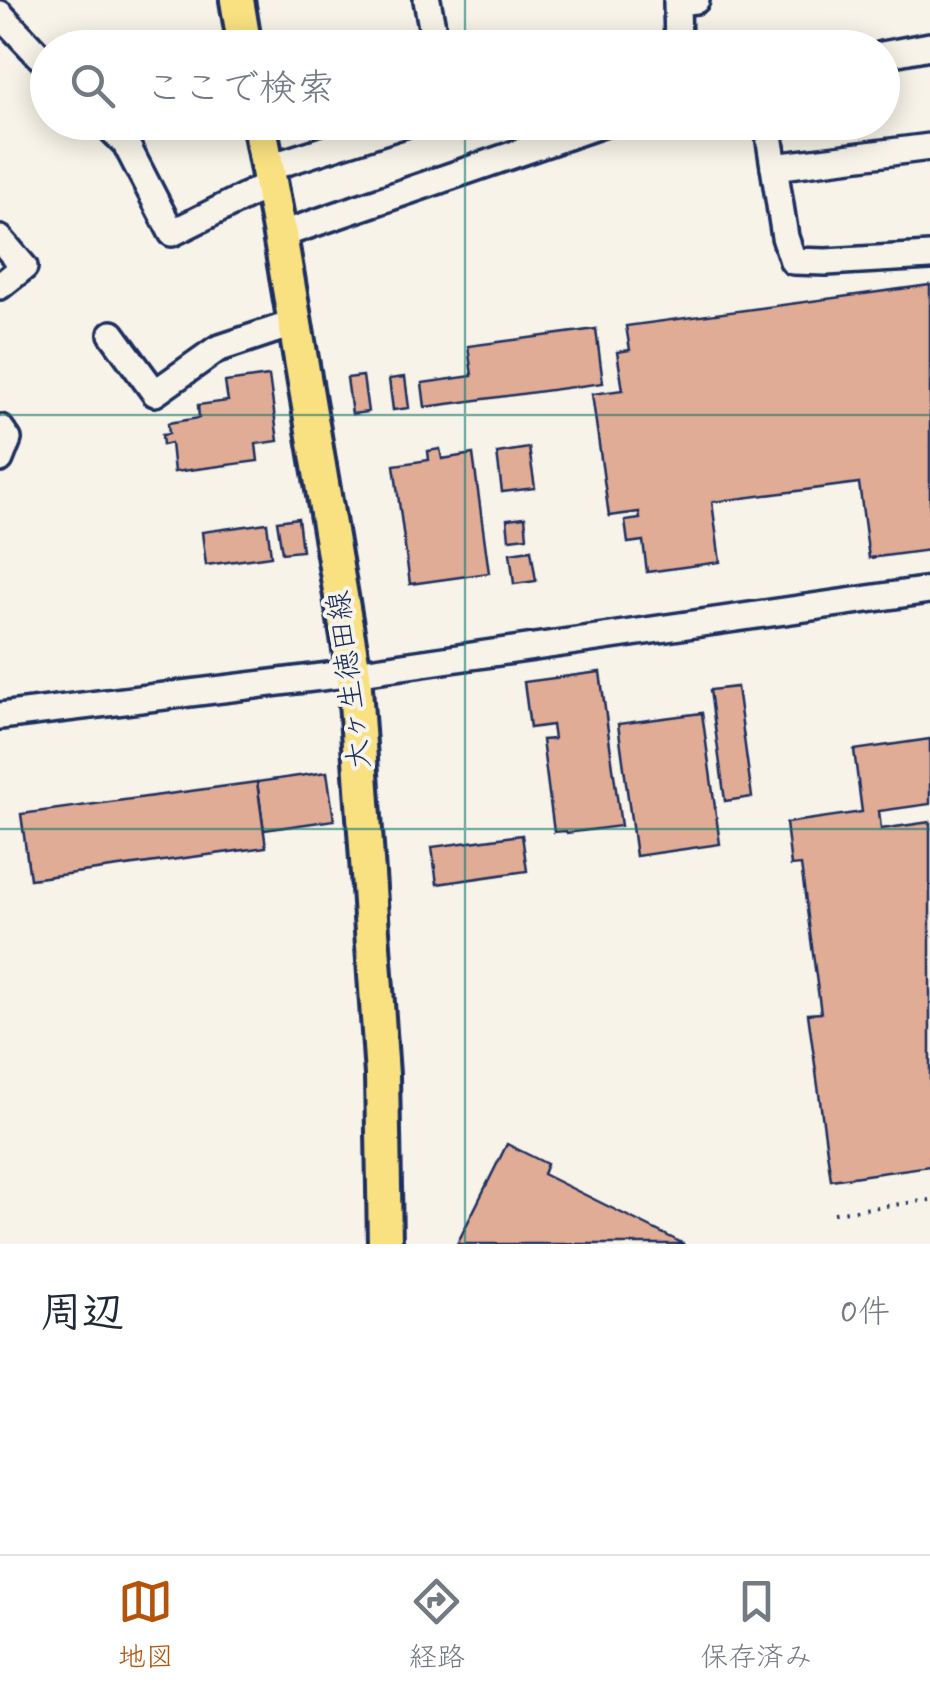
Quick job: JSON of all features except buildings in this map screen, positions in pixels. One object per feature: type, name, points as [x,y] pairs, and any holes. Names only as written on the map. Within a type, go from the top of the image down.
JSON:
[{"type":"main road","points":[[237,0],[243,30]]},
{"type":"main road","name":"大ヶ生徳田線","points":[[262,140],[354,673],[382,1075],[385,1244]]},
{"type":"street","points":[[426,0],[432,30]]},
{"type":"street","points":[[680,30],[683,1]]},
{"type":"street","points":[[0,14],[30,46]]},
{"type":"street","points":[[900,52],[930,46]]},
{"type":"street","points":[[122,140],[172,233],[268,176],[363,140]]},
{"type":"street","points":[[280,235],[556,140]]},
{"type":"street","points":[[770,140],[785,237],[793,260],[930,256]]},
{"type":"street","points":[[774,167],[930,147]]},
{"type":"street","points":[[0,238],[24,266],[0,286]]},
{"type":"street","points":[[112,334],[155,393],[218,349],[295,323]]},
{"type":"street","points":[[0,428],[8,438],[0,459]]},
{"type":"street","points":[[0,716],[354,673],[930,590]]},
{"type":"path","points":[[834,1213],[930,1200]]}]
